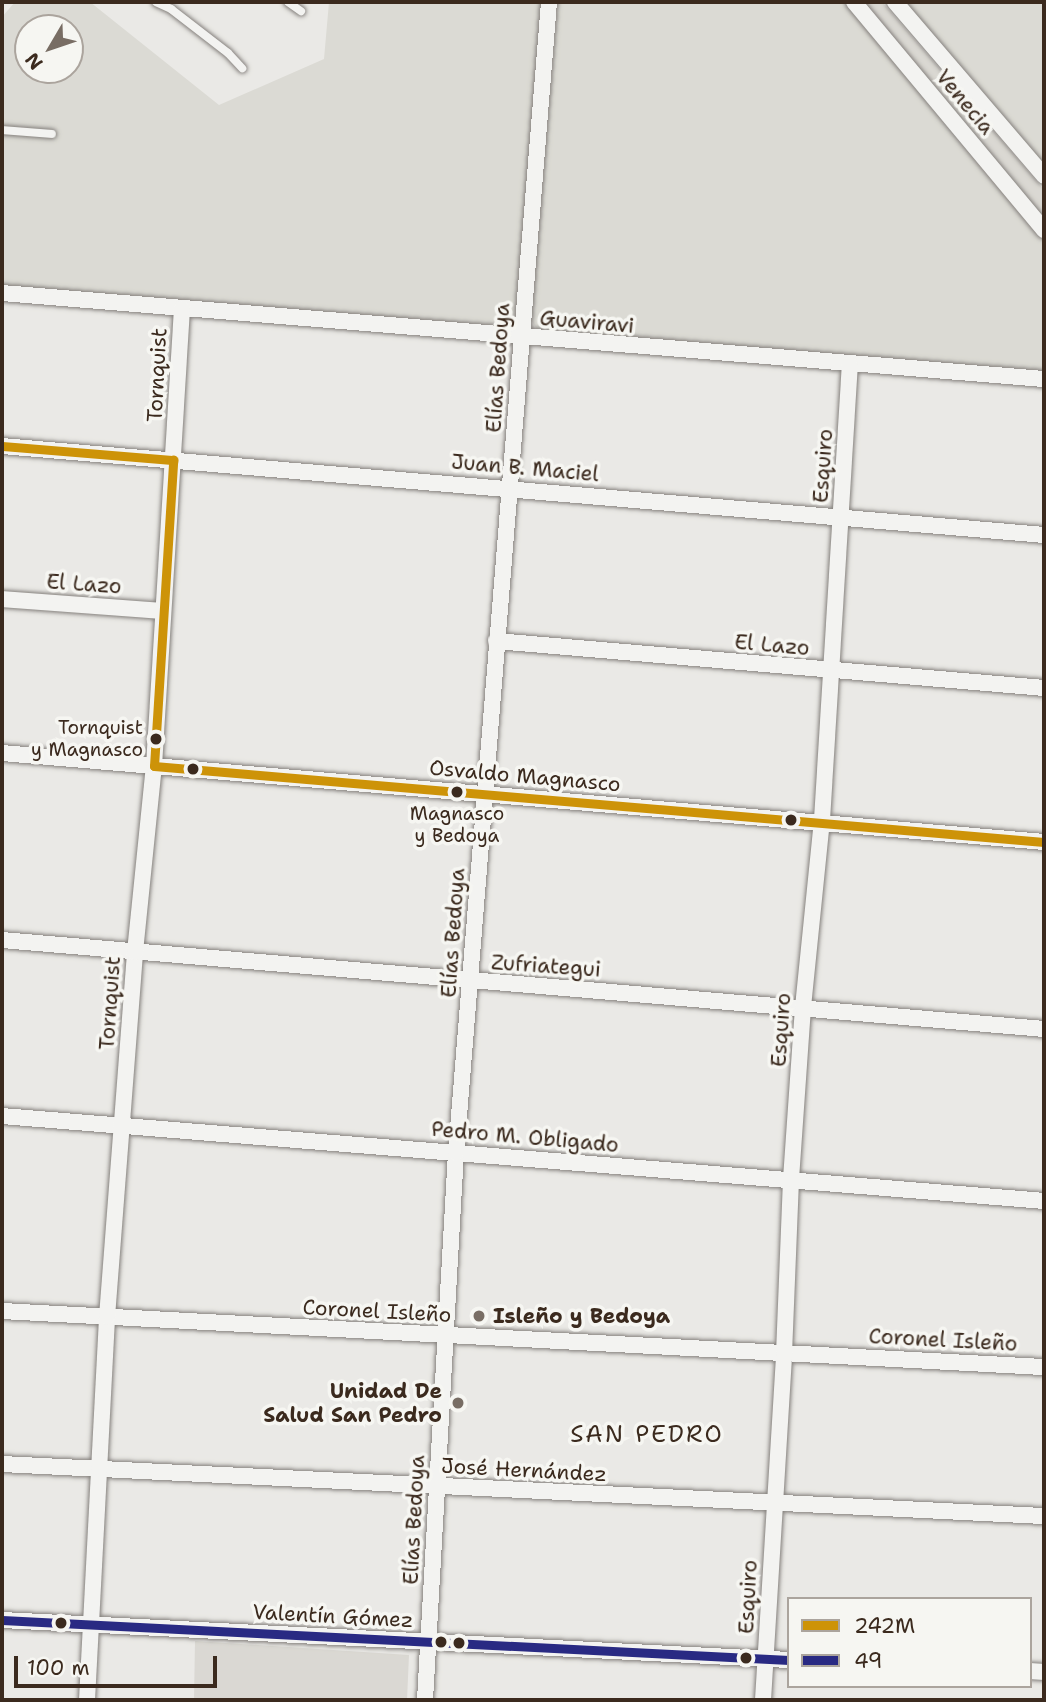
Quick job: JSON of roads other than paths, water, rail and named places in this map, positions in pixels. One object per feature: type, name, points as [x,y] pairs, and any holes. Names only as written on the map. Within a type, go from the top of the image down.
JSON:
[{"type":"street","name":"Elías Bedoya","points":[[425,1700],[456,1153],[550,2]]},
{"type":"street","name":"Venecia","points":[[854,2],[1044,230]]},
{"type":"street","name":"Venecia","points":[[895,2],[1044,176]]},
{"type":"street","name":"Guaviravi","points":[[2,293],[1044,379]]},
{"type":"street","name":"Tornquist","points":[[87,1700],[107,1317],[135,951],[153,766],[182,309]]},
{"type":"street","name":"Esquiro","points":[[763,1700],[785,1354],[791,1179],[803,1007],[822,820],[828,671],[850,365]]},
{"type":"street","name":"Juan B. Maciel","points":[[2,446],[1044,535]]},
{"type":"street","name":"El Lazo","points":[[2,599],[162,611]]},
{"type":"street","name":"El Lazo","points":[[496,641],[1044,688]]},
{"type":"street","name":"Osvaldo Magnasco","points":[[2,753],[822,820],[1044,842]]},
{"type":"street","name":"Zufriategui","points":[[2,940],[1044,1029]]},
{"type":"street","name":"Pedro M. Obligado","points":[[2,1116],[1044,1201]]},
{"type":"street","name":"Coronel Isleño","points":[[2,1311],[1044,1367]]},
{"type":"street","name":"José Hernández","points":[[2,1464],[774,1505],[1044,1516]]},
{"type":"street","name":"Valentín Gómez","points":[[2,1619],[787,1660]]},
{"type":"lane","points":[[156,2],[171,9],[228,53],[242,68]]},
{"type":"lane","points":[[288,2],[301,11]]},
{"type":"lane","points":[[2,130],[52,134]]},
{"type":"place","name":"Tornquist y Magnasco","points":[[156,739]]},
{"type":"place","name":"Magnasco y Bedoya","points":[[457,792]]},
{"type":"place","name":"Isleño y Bedoya","points":[[479,1316]]},
{"type":"place","name":"Unidad De Salud San Pedro","points":[[458,1403]]},
{"type":"district","name":"SAN PEDRO","points":[[647,1435]]}]
